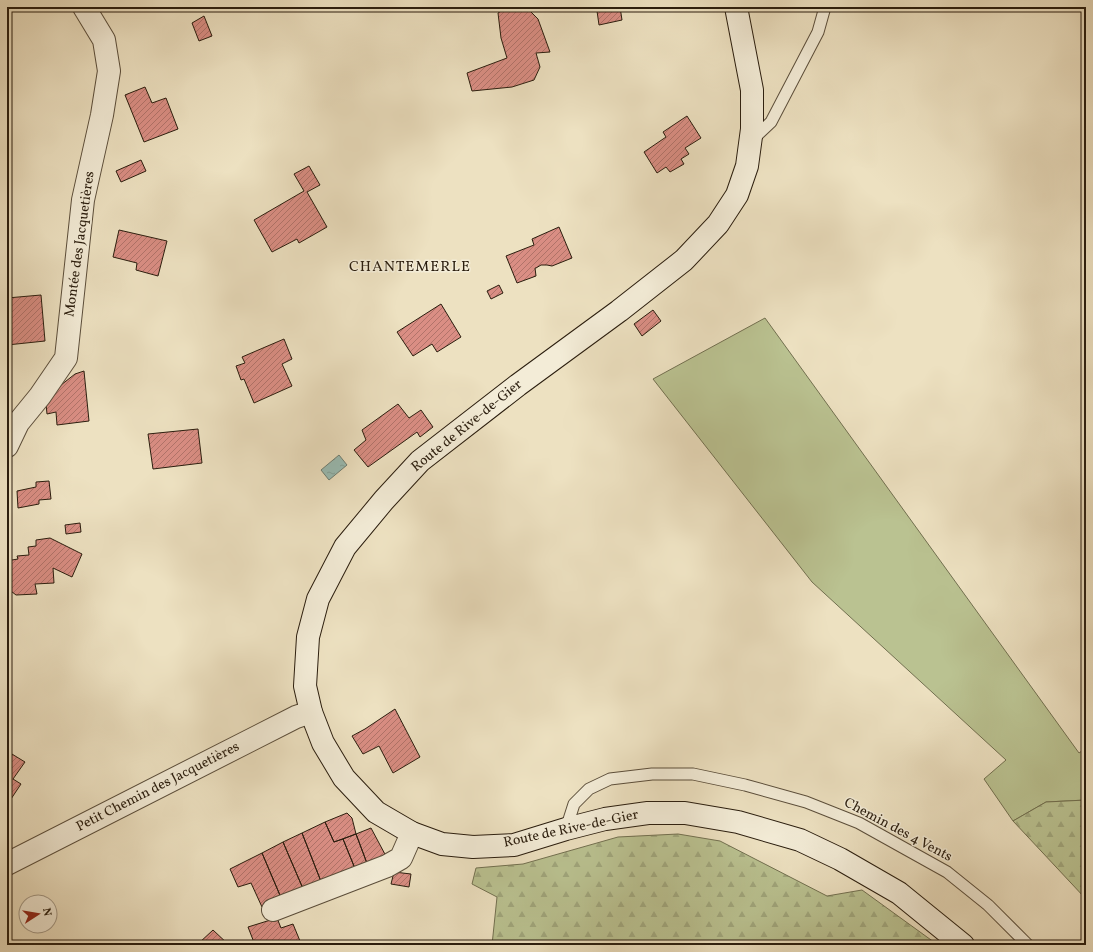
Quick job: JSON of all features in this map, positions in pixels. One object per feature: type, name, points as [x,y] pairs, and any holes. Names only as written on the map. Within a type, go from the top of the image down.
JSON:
[{"type":"main road","name":"Montée des Jacquetières","points":[[7,446],[18,424],[40,396],[66,358],[83,200],[102,115],[109,71],[104,40],[84,7]]},
{"type":"main road","name":"Route de Rive-de-Gier","points":[[736,7],[752,90],[752,129],[747,166],[737,195],[718,224],[684,260],[619,311],[518,385],[420,461],[384,500],[345,547],[318,599],[308,637],[305,686],[310,712],[323,743],[344,778],[376,812],[412,833],[442,844],[473,847],[514,845],[566,828],[605,819],[648,813],[685,813],[738,822],[800,840],[840,859],[899,893],[963,945]]},
{"type":"main road","name":"Petit Chemin des Jacquetières","points":[[7,864],[296,717],[310,712]]},
{"type":"main road","points":[[273,910],[387,866],[401,858],[412,833]]},
{"type":"lane","points":[[750,142],[771,122],[818,32],[825,7]]},
{"type":"lane","name":"Chemin des 4 Vents","points":[[566,828],[574,804],[589,789],[610,779],[652,774],[693,774],[745,785],[806,802],[859,824],[947,872],[988,905],[1028,945]]},
{"type":"green space","points":[[765,318],[1079,753],[1086,748],[1086,800],[1046,802],[1013,821],[984,779],[1006,760],[812,582],[653,379]]},
{"type":"green space","points":[[1086,800],[1085,898],[1013,821],[1046,802]]},
{"type":"green space","points":[[678,834],[720,841],[827,896],[862,890],[938,945],[492,945],[497,897],[472,884],[476,868],[523,864],[618,837]]},
{"type":"water","points":[[339,455],[347,465],[329,480],[321,470]]},
{"type":"building","points":[[508,7],[526,7],[538,19],[550,52],[536,53],[540,67],[534,80],[512,87],[472,91],[467,73],[507,58],[501,38],[498,13]]},
{"type":"building","points":[[601,7],[620,7],[622,20],[599,25],[597,11]]},
{"type":"building","points":[[204,16],[212,36],[199,41],[192,23]]},
{"type":"building","points":[[145,87],[152,103],[166,98],[178,129],[144,142],[125,95]]},
{"type":"building","points":[[687,116],[701,138],[685,148],[689,154],[681,159],[684,164],[670,172],[666,167],[657,173],[644,152],[666,137],[663,132]]},
{"type":"building","points":[[141,160],[146,171],[121,182],[116,171]]},
{"type":"building","points":[[309,166],[320,185],[307,192],[327,227],[299,243],[297,239],[272,252],[254,220],[304,191],[294,174]]},
{"type":"building","points":[[559,227],[572,258],[552,266],[541,265],[535,268],[536,276],[517,283],[506,256],[534,245],[532,239]]},
{"type":"building","points":[[119,230],[167,241],[158,276],[136,270],[137,263],[113,257]]},
{"type":"building","points":[[499,285],[503,293],[491,299],[487,291]]},
{"type":"building","points":[[41,295],[45,341],[7,345],[7,298]]},
{"type":"building","points":[[441,304],[461,337],[437,352],[432,344],[413,356],[397,332]]},
{"type":"building","points":[[653,310],[661,321],[642,336],[634,324]]},
{"type":"building","points":[[284,339],[292,359],[282,364],[292,386],[254,403],[244,379],[241,380],[236,366],[245,363],[242,357]]},
{"type":"building","points":[[84,371],[89,421],[57,425],[56,412],[47,414],[46,404],[61,385],[75,374]]},
{"type":"building","points":[[398,404],[409,418],[421,410],[433,427],[420,437],[417,432],[368,467],[354,450],[366,440],[362,430]]},
{"type":"building","points":[[198,429],[202,463],[153,469],[148,434]]},
{"type":"building","points":[[49,481],[51,499],[39,500],[39,504],[18,508],[17,491],[36,487],[36,482]]},
{"type":"building","points":[[80,523],[81,532],[66,534],[65,525]]},
{"type":"building","points":[[50,538],[82,554],[72,577],[53,568],[54,583],[35,584],[37,594],[16,595],[7,588],[7,565],[12,560],[18,559],[17,556],[29,555],[28,547],[36,546],[36,540]]},
{"type":"building","points":[[395,709],[420,757],[393,773],[379,746],[363,754],[352,736]]},
{"type":"building","points":[[7,751],[25,762],[13,779],[21,784],[7,805]]},
{"type":"building","points":[[347,813],[352,818],[356,834],[334,842],[325,822]]},
{"type":"building","points":[[325,822],[334,842],[343,839],[356,871],[322,884],[302,833]]},
{"type":"building","points":[[371,828],[387,858],[368,866],[356,834]]},
{"type":"building","points":[[302,833],[322,884],[304,891],[283,842]]},
{"type":"building","points":[[356,834],[368,866],[356,871],[343,839]]},
{"type":"building","points":[[283,842],[304,891],[282,900],[262,853]]},
{"type":"building","points":[[262,853],[282,900],[262,907],[251,883],[238,887],[230,869]]},
{"type":"building","points":[[394,872],[411,874],[409,887],[391,884]]},
{"type":"building","points":[[277,918],[281,928],[293,924],[300,941],[291,945],[288,945],[286,941],[276,945],[255,945],[248,927]]},
{"type":"building","points":[[213,930],[229,945],[201,945],[199,943]]},
{"type":"district","name":"CHANTEMERLE","points":[[410,267]]}]
